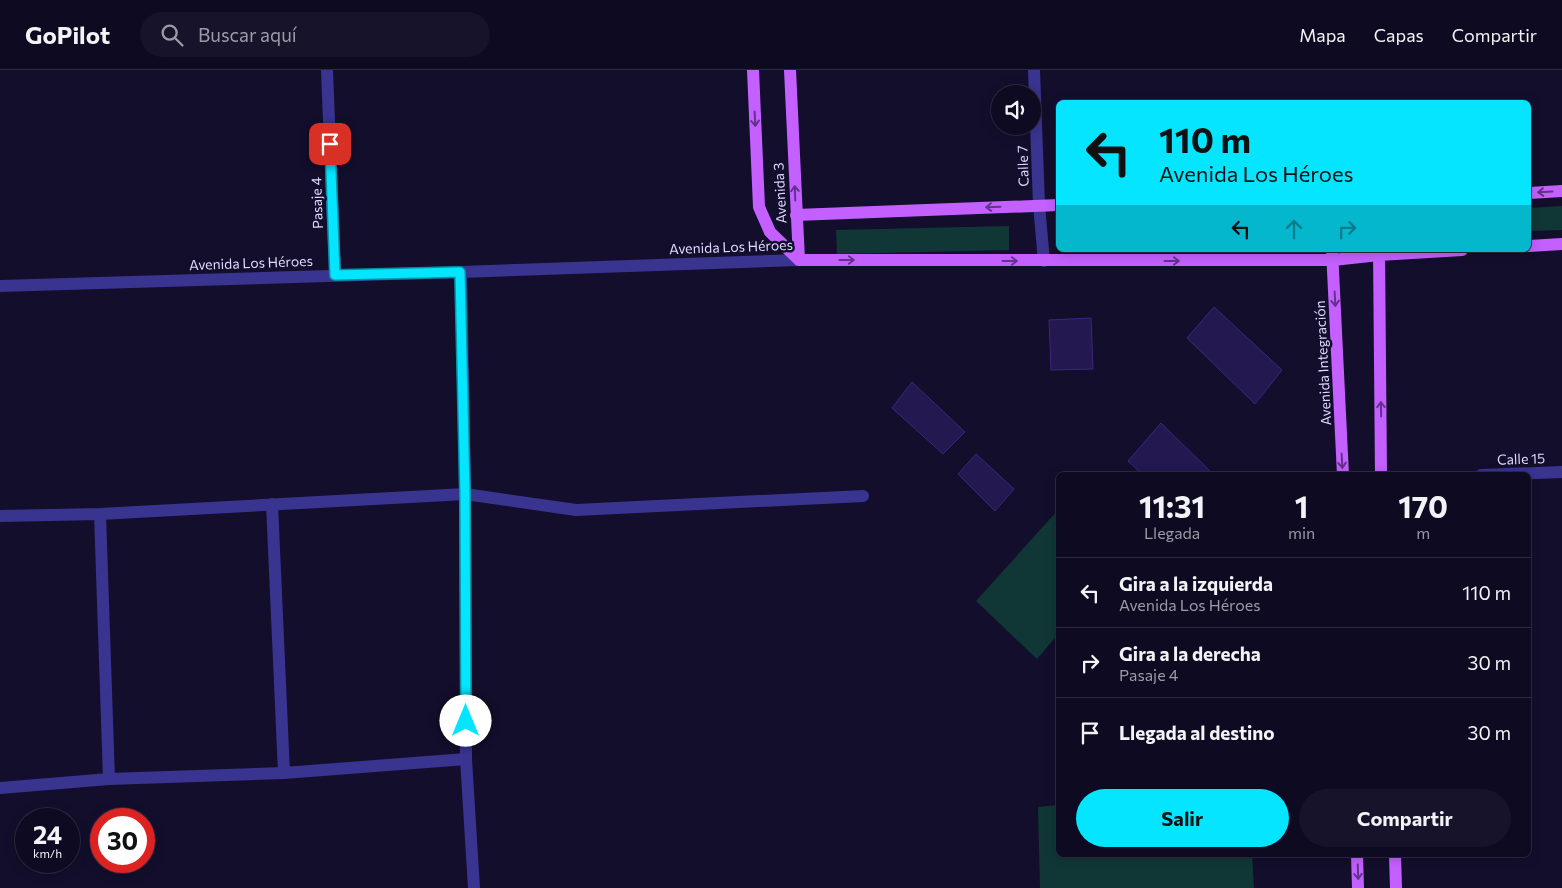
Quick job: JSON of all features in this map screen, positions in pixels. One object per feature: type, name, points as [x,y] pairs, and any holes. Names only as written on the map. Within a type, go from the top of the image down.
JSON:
[{"type":"main road","name":"Avenida 3","points":[[753,70],[759,208],[770,232],[799,260]]},
{"type":"main road","name":"Avenida 3","points":[[790,70],[799,260]]},
{"type":"main road","points":[[1531,193],[1562,190]]},
{"type":"main road","points":[[796,215],[1056,205]]},
{"type":"main road","points":[[1531,246],[1562,244]]},
{"type":"main road","name":"Avenida Los Héroes","points":[[799,260],[1044,261],[1333,255],[1379,252]]},
{"type":"main road","points":[[1379,252],[1381,472]]},
{"type":"main road","name":"Avenida Integración","points":[[1333,255],[1343,472]]},
{"type":"main road","points":[[1357,857],[1358,888]]},
{"type":"main road","points":[[1395,857],[1396,888]]},
{"type":"street","name":"Pasaje 4","points":[[327,70],[335,275]]},
{"type":"street","name":"Calle 7","points":[[1034,70],[1039,205],[1044,261]]},
{"type":"street","name":"Avenida Los Héroes","points":[[0,286],[799,260]]},
{"type":"street","points":[[460,272],[465,494],[466,759],[474,888]]},
{"type":"street","name":"Calle 15","points":[[1531,473],[1562,472]]},
{"type":"street","points":[[0,516],[100,514],[465,494],[576,510],[863,496]]},
{"type":"street","points":[[272,504],[284,773]]},
{"type":"street","points":[[100,514],[109,779]]},
{"type":"street","points":[[0,788],[109,779],[284,773],[466,759]]},
{"type":"green space","points":[[1562,206],[1562,230],[1531,231],[1531,208]]},
{"type":"green space","points":[[1009,226],[1009,250],[837,254],[836,230]]},
{"type":"green space","points":[[1056,512],[1056,637],[1037,659],[976,601]]},
{"type":"green space","points":[[1056,805],[1056,857],[1252,857],[1254,888],[1040,888],[1038,807]]},
{"type":"building","points":[[1214,307],[1282,370],[1255,404],[1187,338]]},
{"type":"building","points":[[1091,318],[1093,369],[1051,370],[1049,320]]},
{"type":"building","points":[[912,382],[965,432],[943,454],[892,408]]},
{"type":"building","points":[[1161,423],[1211,472],[1140,472],[1128,461]]},
{"type":"building","points":[[976,454],[1014,489],[995,511],[958,474]]},
{"type":"route","points":[[330,144],[335,275],[460,272],[465,494],[466,721]]}]
